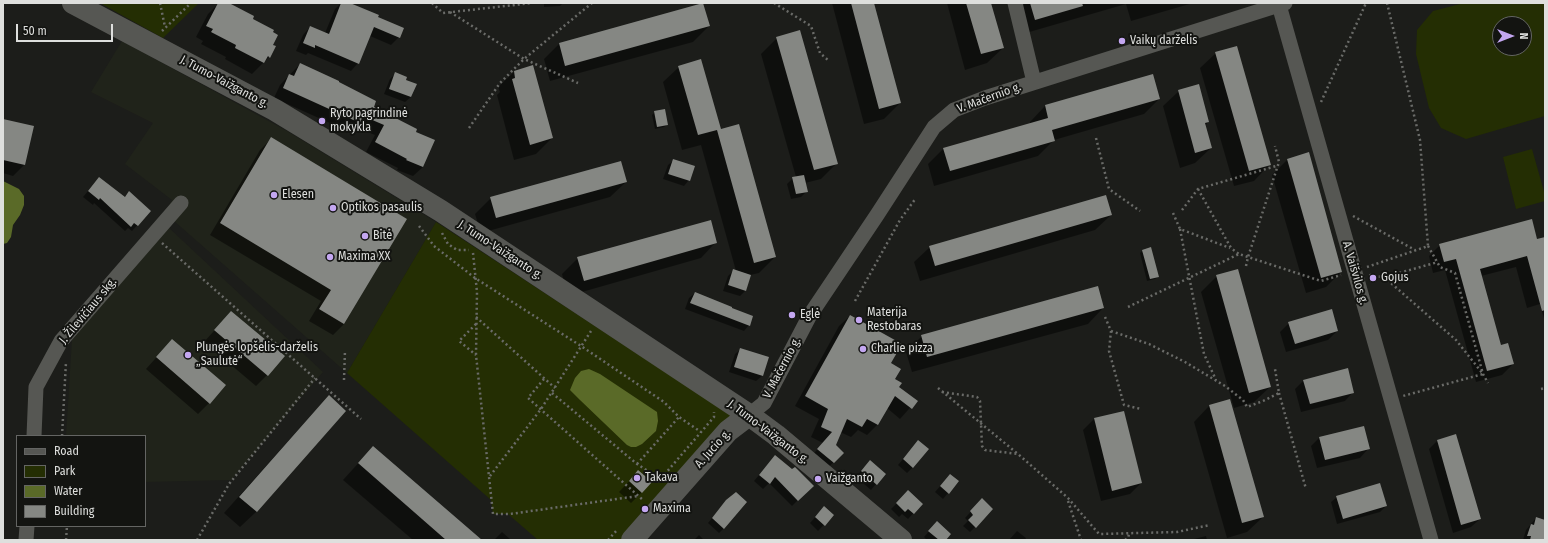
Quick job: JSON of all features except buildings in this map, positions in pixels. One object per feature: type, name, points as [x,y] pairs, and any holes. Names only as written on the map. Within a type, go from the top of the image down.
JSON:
[{"type":"main road","name":"J. Tumo-Vaižganto g.","points":[[73,3],[275,110],[430,205],[749,415],[776,435],[901,540]]},
{"type":"main road","name":"A. Jucio g.","points":[[625,534],[728,431],[749,415]]},
{"type":"street","points":[[1015,3],[1034,82]]},
{"type":"street","name":"V. Mačernio g.","points":[[749,415],[764,403],[810,315],[934,127],[954,110],[1034,82],[1282,4]]},
{"type":"street","name":"A. Vaišvilos g.","points":[[1282,4],[1312,122],[1430,540]]},
{"type":"street","name":"J. Žilevičiaus skg.","points":[[34,435],[36,386],[61,341],[181,203]]},
{"type":"street","points":[[26,540],[27,527]]},
{"type":"path","points":[[160,3],[165,27]]},
{"type":"path","points":[[152,45],[165,27],[191,3]]},
{"type":"path","points":[[432,3],[443,13],[532,3]]},
{"type":"path","points":[[469,128],[500,83],[524,59],[592,3]]},
{"type":"path","points":[[774,3],[811,26],[820,52],[829,61]]},
{"type":"path","points":[[1312,122],[1366,3]]},
{"type":"path","points":[[1386,3],[1420,140],[1428,246],[1440,267],[1455,273],[1483,374]]},
{"type":"path","points":[[450,12],[524,59],[578,83]]},
{"type":"path","points":[[1096,138],[1110,189],[1140,211]]},
{"type":"path","points":[[1246,266],[1279,162],[1275,146]]},
{"type":"path","points":[[1182,210],[1198,189],[1277,166]]},
{"type":"path","points":[[1198,189],[1231,248]]},
{"type":"path","points":[[855,301],[900,220],[916,198]]},
{"type":"path","points":[[1336,206],[1415,250]]},
{"type":"path","points":[[1174,213],[1180,229],[1204,354],[1216,380]]},
{"type":"path","points":[[419,226],[434,246],[475,278],[581,346],[664,402],[679,416],[701,432]]},
{"type":"path","points":[[1180,229],[1231,248],[1239,254],[1321,281],[1354,271]]},
{"type":"path","points":[[442,232],[448,244],[457,250],[472,251],[479,255]]},
{"type":"path","points":[[153,235],[361,419]]},
{"type":"path","points":[[1428,246],[1365,267],[1371,276],[1384,277],[1438,262]]},
{"type":"path","points":[[472,251],[477,292],[476,355],[493,514],[510,514],[638,496]]},
{"type":"path","points":[[1128,307],[1239,254]]},
{"type":"path","points":[[1384,277],[1456,340],[1483,374],[1488,383]]},
{"type":"path","points":[[476,316],[555,388]]},
{"type":"path","points":[[1105,317],[1111,331],[1109,351],[1124,405],[1142,408]]},
{"type":"path","points":[[476,324],[459,341],[476,355]]},
{"type":"path","points":[[490,476],[542,409],[592,330]]},
{"type":"path","points":[[1111,331],[1161,350],[1185,362],[1216,380],[1243,400],[1247,407],[1263,402],[1279,393]]},
{"type":"path","points":[[62,435],[68,334]]},
{"type":"path","points":[[344,380],[345,350]]},
{"type":"path","points":[[1275,369],[1279,393],[1306,489]]},
{"type":"path","points":[[1390,399],[1483,374]]},
{"type":"path","points":[[197,540],[229,484],[315,378]]},
{"type":"path","points":[[544,379],[528,398],[644,500]]},
{"type":"path","points":[[938,388],[1018,454],[1068,498],[1099,534],[1177,532],[1210,525]]},
{"type":"path","points":[[1541,389],[1545,388]]},
{"type":"path","points":[[942,392],[977,398],[980,401],[982,446],[985,450],[1018,454]]},
{"type":"path","points":[[552,393],[637,464],[660,479]]},
{"type":"path","points":[[656,485],[714,417],[714,410]]},
{"type":"path","points":[[637,464],[679,416]]},
{"type":"path","points":[[638,506],[648,495]]},
{"type":"path","points":[[1068,498],[1081,540]]},
{"type":"path","points":[[66,540],[67,527]]},
{"type":"path","points":[[608,540],[625,534]]},
{"type":"path","points":[[1125,540],[1128,538],[1129,534]]},
{"type":"shaded area","points":[[122,41],[287,131],[436,222],[347,373],[165,213],[172,200],[125,164],[153,123],[91,92]]},
{"type":"shaded area","name":"Plungės lopšelis-darželis „Saulutė“","points":[[168,227],[323,372],[231,480],[146,482],[146,435],[66,435],[72,339]]},
{"type":"green space","points":[[100,3],[199,3],[163,38]]},
{"type":"green space","points":[[1464,3],[1545,3],[1545,116],[1466,139],[1441,128],[1429,108],[1416,54],[1417,30],[1433,11]]},
{"type":"green space","points":[[1532,149],[1545,195],[1545,201],[1516,209],[1503,157]]},
{"type":"green space","points":[[436,222],[731,415],[621,540],[538,540],[508,514],[493,514],[491,500],[347,373]]},
{"type":"water","points":[[3,181],[19,189],[24,196],[24,205],[20,215],[13,225],[11,237],[7,243],[3,244]]},
{"type":"water","points":[[589,369],[600,374],[657,412],[658,421],[656,431],[642,444],[636,447],[627,445],[570,390],[575,378],[581,371]]},
{"type":"place","name":"Vaikų darželis","points":[[1122,41]]},
{"type":"place","name":"Ryto pagrindinė mokykla","points":[[322,121]]},
{"type":"place","name":"Elesen","points":[[274,195]]},
{"type":"place","name":"Optikos pasaulis","points":[[333,208]]},
{"type":"place","name":"Bitė","points":[[365,236]]},
{"type":"place","name":"Maxima XX","points":[[330,257]]},
{"type":"place","name":"Gojus","points":[[1373,278]]},
{"type":"place","name":"Eglė","points":[[792,315]]},
{"type":"place","name":"Materija Restobaras","points":[[859,320]]},
{"type":"place","name":"Charlie pizza","points":[[863,349]]},
{"type":"place","name":"Plungės lopšelis-darželis „Saulutė“","points":[[188,355]]},
{"type":"place","name":"Takava","points":[[637,478]]},
{"type":"place","name":"Vaižganto","points":[[818,479]]},
{"type":"place","name":"Maxima","points":[[645,509]]}]
